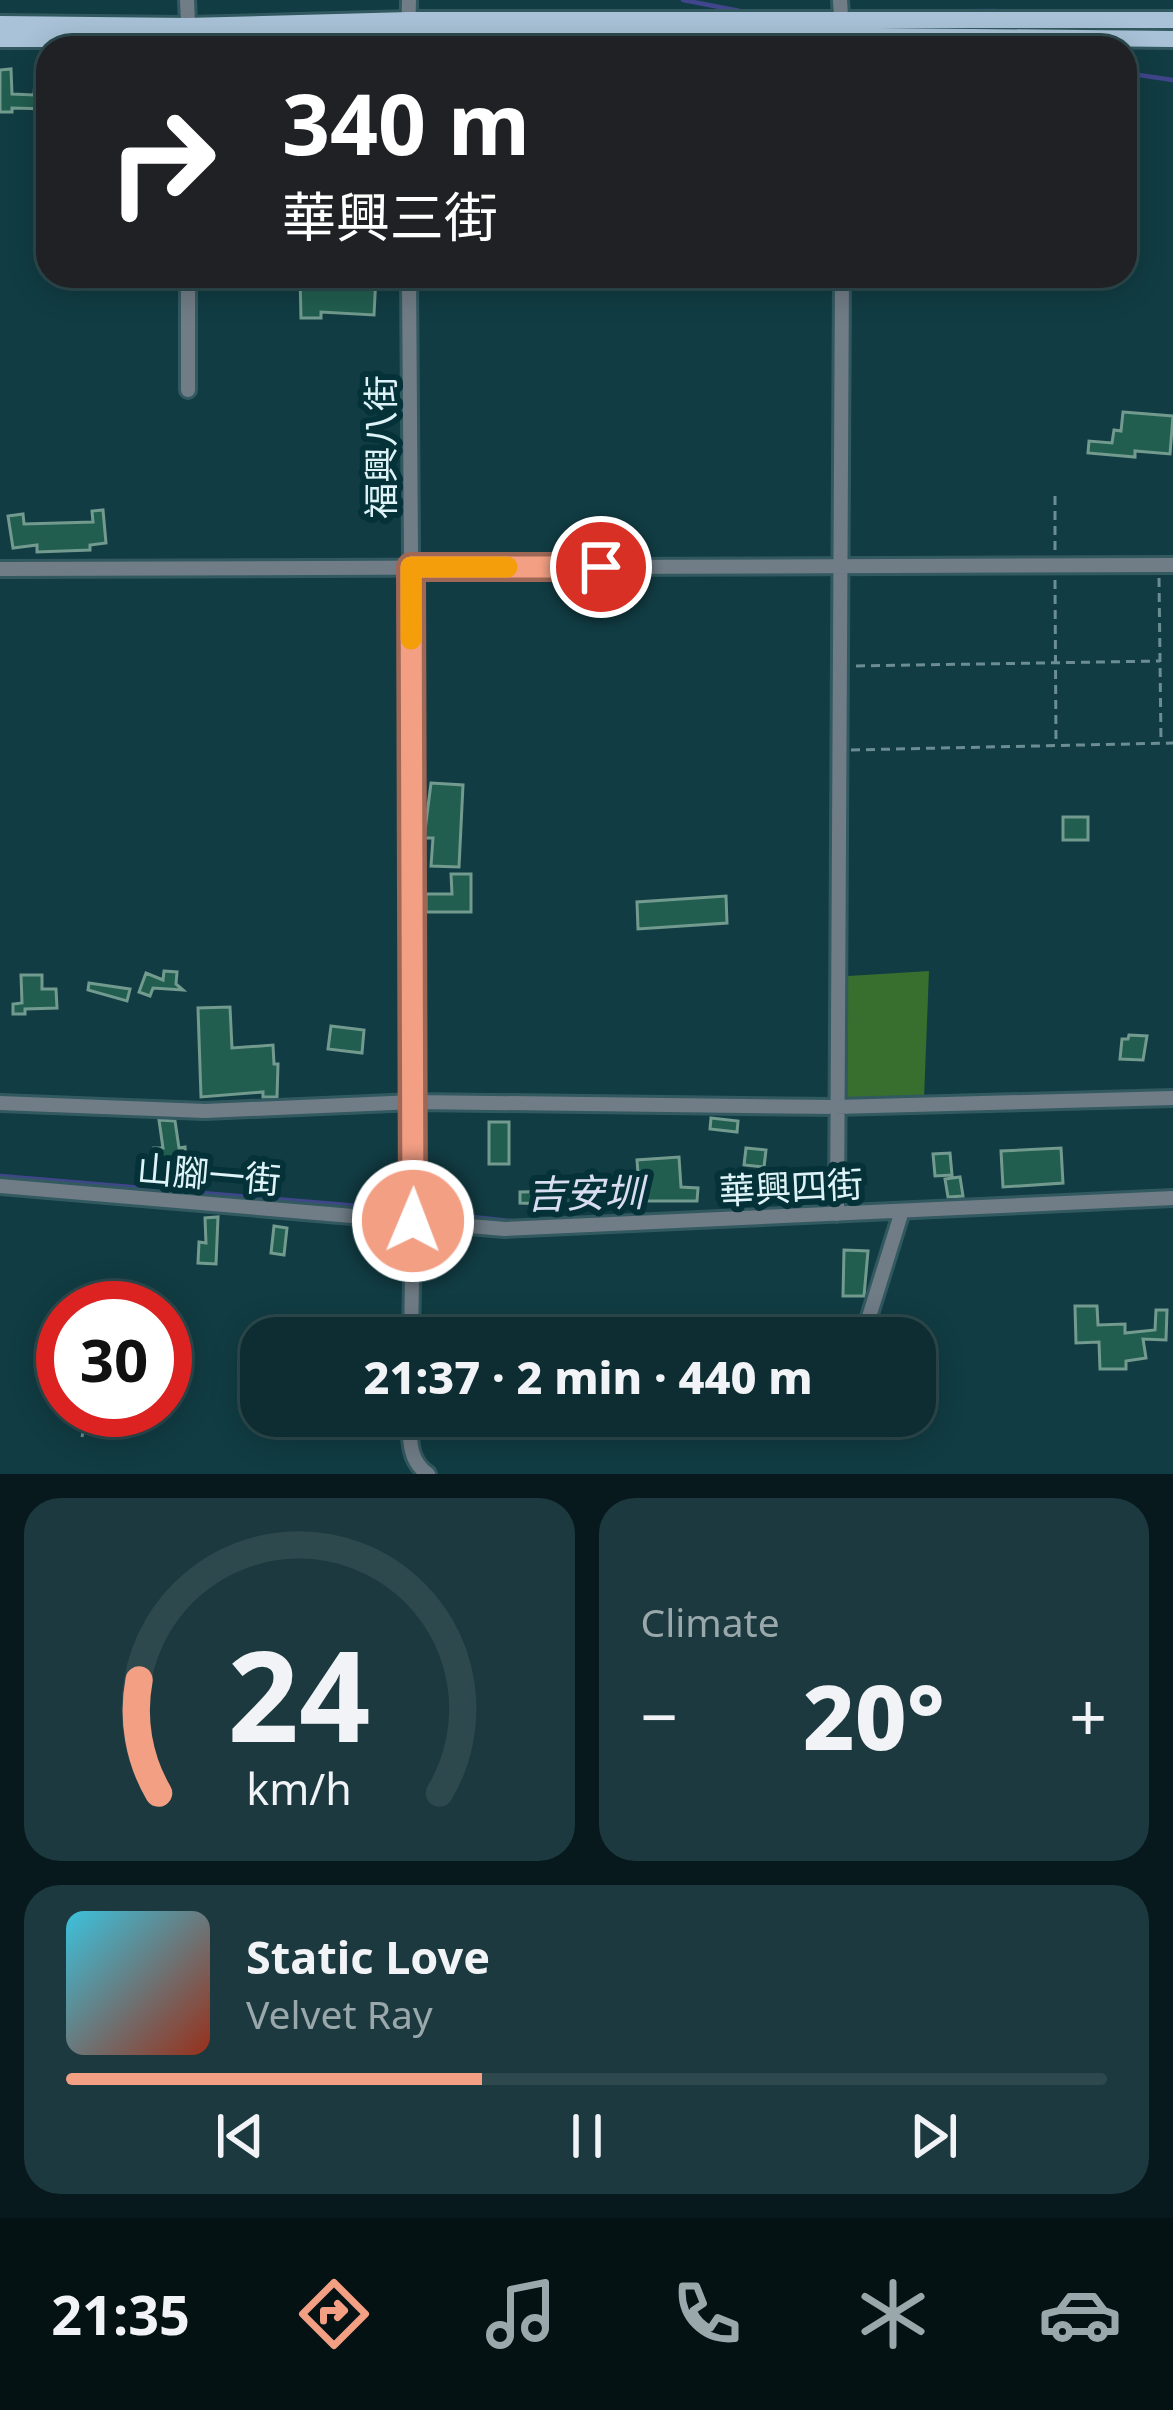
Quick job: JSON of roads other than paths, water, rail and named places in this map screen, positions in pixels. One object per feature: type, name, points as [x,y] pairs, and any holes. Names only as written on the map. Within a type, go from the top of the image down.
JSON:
[{"type":"main road","points":[[842,35],[1173,20]]},
{"type":"main road","points":[[0,24],[161,36]]},
{"type":"main road","points":[[276,36],[908,36]]},
{"type":"main road","points":[[1137,39],[1173,40]]},
{"type":"main road","points":[[0,40],[36,40]]},
{"type":"street","points":[[187,0],[188,36]]},
{"type":"street","points":[[408,33],[409,0]]},
{"type":"street","points":[[840,0],[842,35]]},
{"type":"street","points":[[188,288],[188,390]]},
{"type":"street","name":"福興八街","points":[[409,288],[415,1102],[411,1317]]},
{"type":"street","points":[[838,1207],[842,288]]},
{"type":"street","points":[[0,569],[1166,565]]},
{"type":"street","points":[[0,1103],[205,1111],[415,1102],[836,1107],[1173,1098]]},
{"type":"street","name":"山腳一街","points":[[0,1186],[413,1213]]},
{"type":"street","name":"華興四街","points":[[413,1213],[505,1229],[838,1207],[902,1211],[1173,1198]]},
{"type":"street","points":[[869,1317],[902,1211]]},
{"type":"street","points":[[410,1437],[419,1468],[428,1474]]},
{"type":"waterway","name":"吉安圳","points":[[683,0],[740,11],[835,12]]},
{"type":"waterway","name":"吉安圳","points":[[847,12],[997,11],[1001,15]]},
{"type":"waterway","name":"吉安圳","points":[[1137,75],[1173,80]]},
{"type":"waterway","name":"吉安圳","points":[[0,1176],[407,1210]]},
{"type":"waterway","name":"吉安圳","points":[[418,1211],[520,1222]]}]
